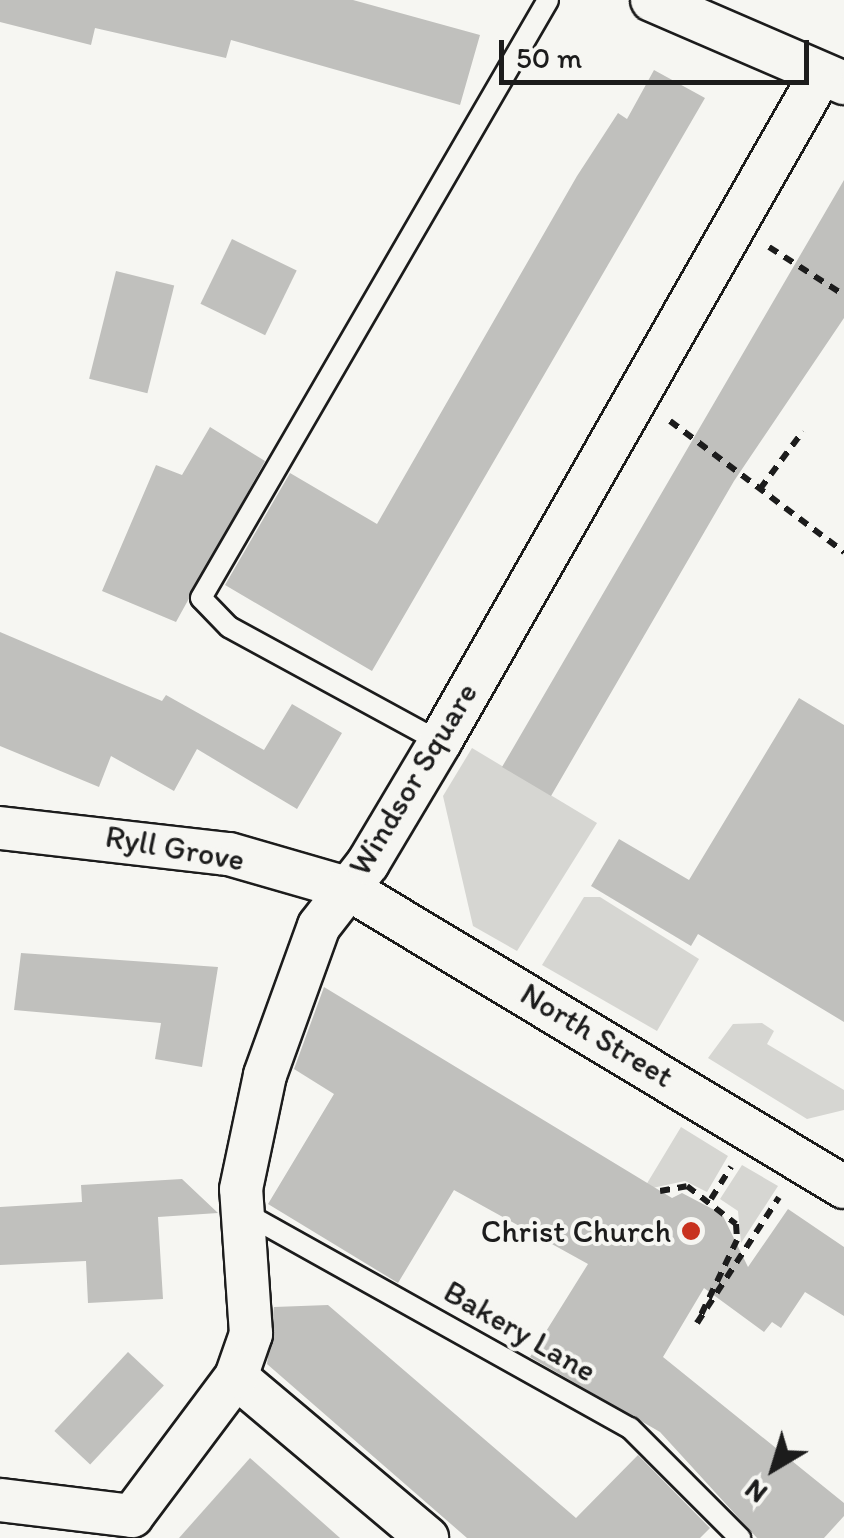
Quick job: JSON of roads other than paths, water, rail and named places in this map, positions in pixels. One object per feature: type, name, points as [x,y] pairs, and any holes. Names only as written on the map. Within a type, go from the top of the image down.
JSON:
[{"type":"street","points":[[652,0],[832,79]]},
{"type":"street","name":"Windsor Square","points":[[0,1500],[132,1516],[236,1377],[251,1334],[243,1212],[265,1075],[318,926],[347,888],[440,742],[734,224],[832,79]]},
{"type":"street","name":"Ryll Grove","points":[[0,828],[229,854],[347,888]]},
{"type":"street","name":"North Street","points":[[347,888],[844,1188]]},
{"type":"street","points":[[236,1377],[427,1538]]},
{"type":"lane","points":[[440,742],[228,627],[201,598],[548,0]]},
{"type":"lane","name":"Bakery Lane","points":[[243,1212],[630,1428],[740,1538]]},
{"type":"place","name":"Christ Church","points":[[691,1231]]}]
